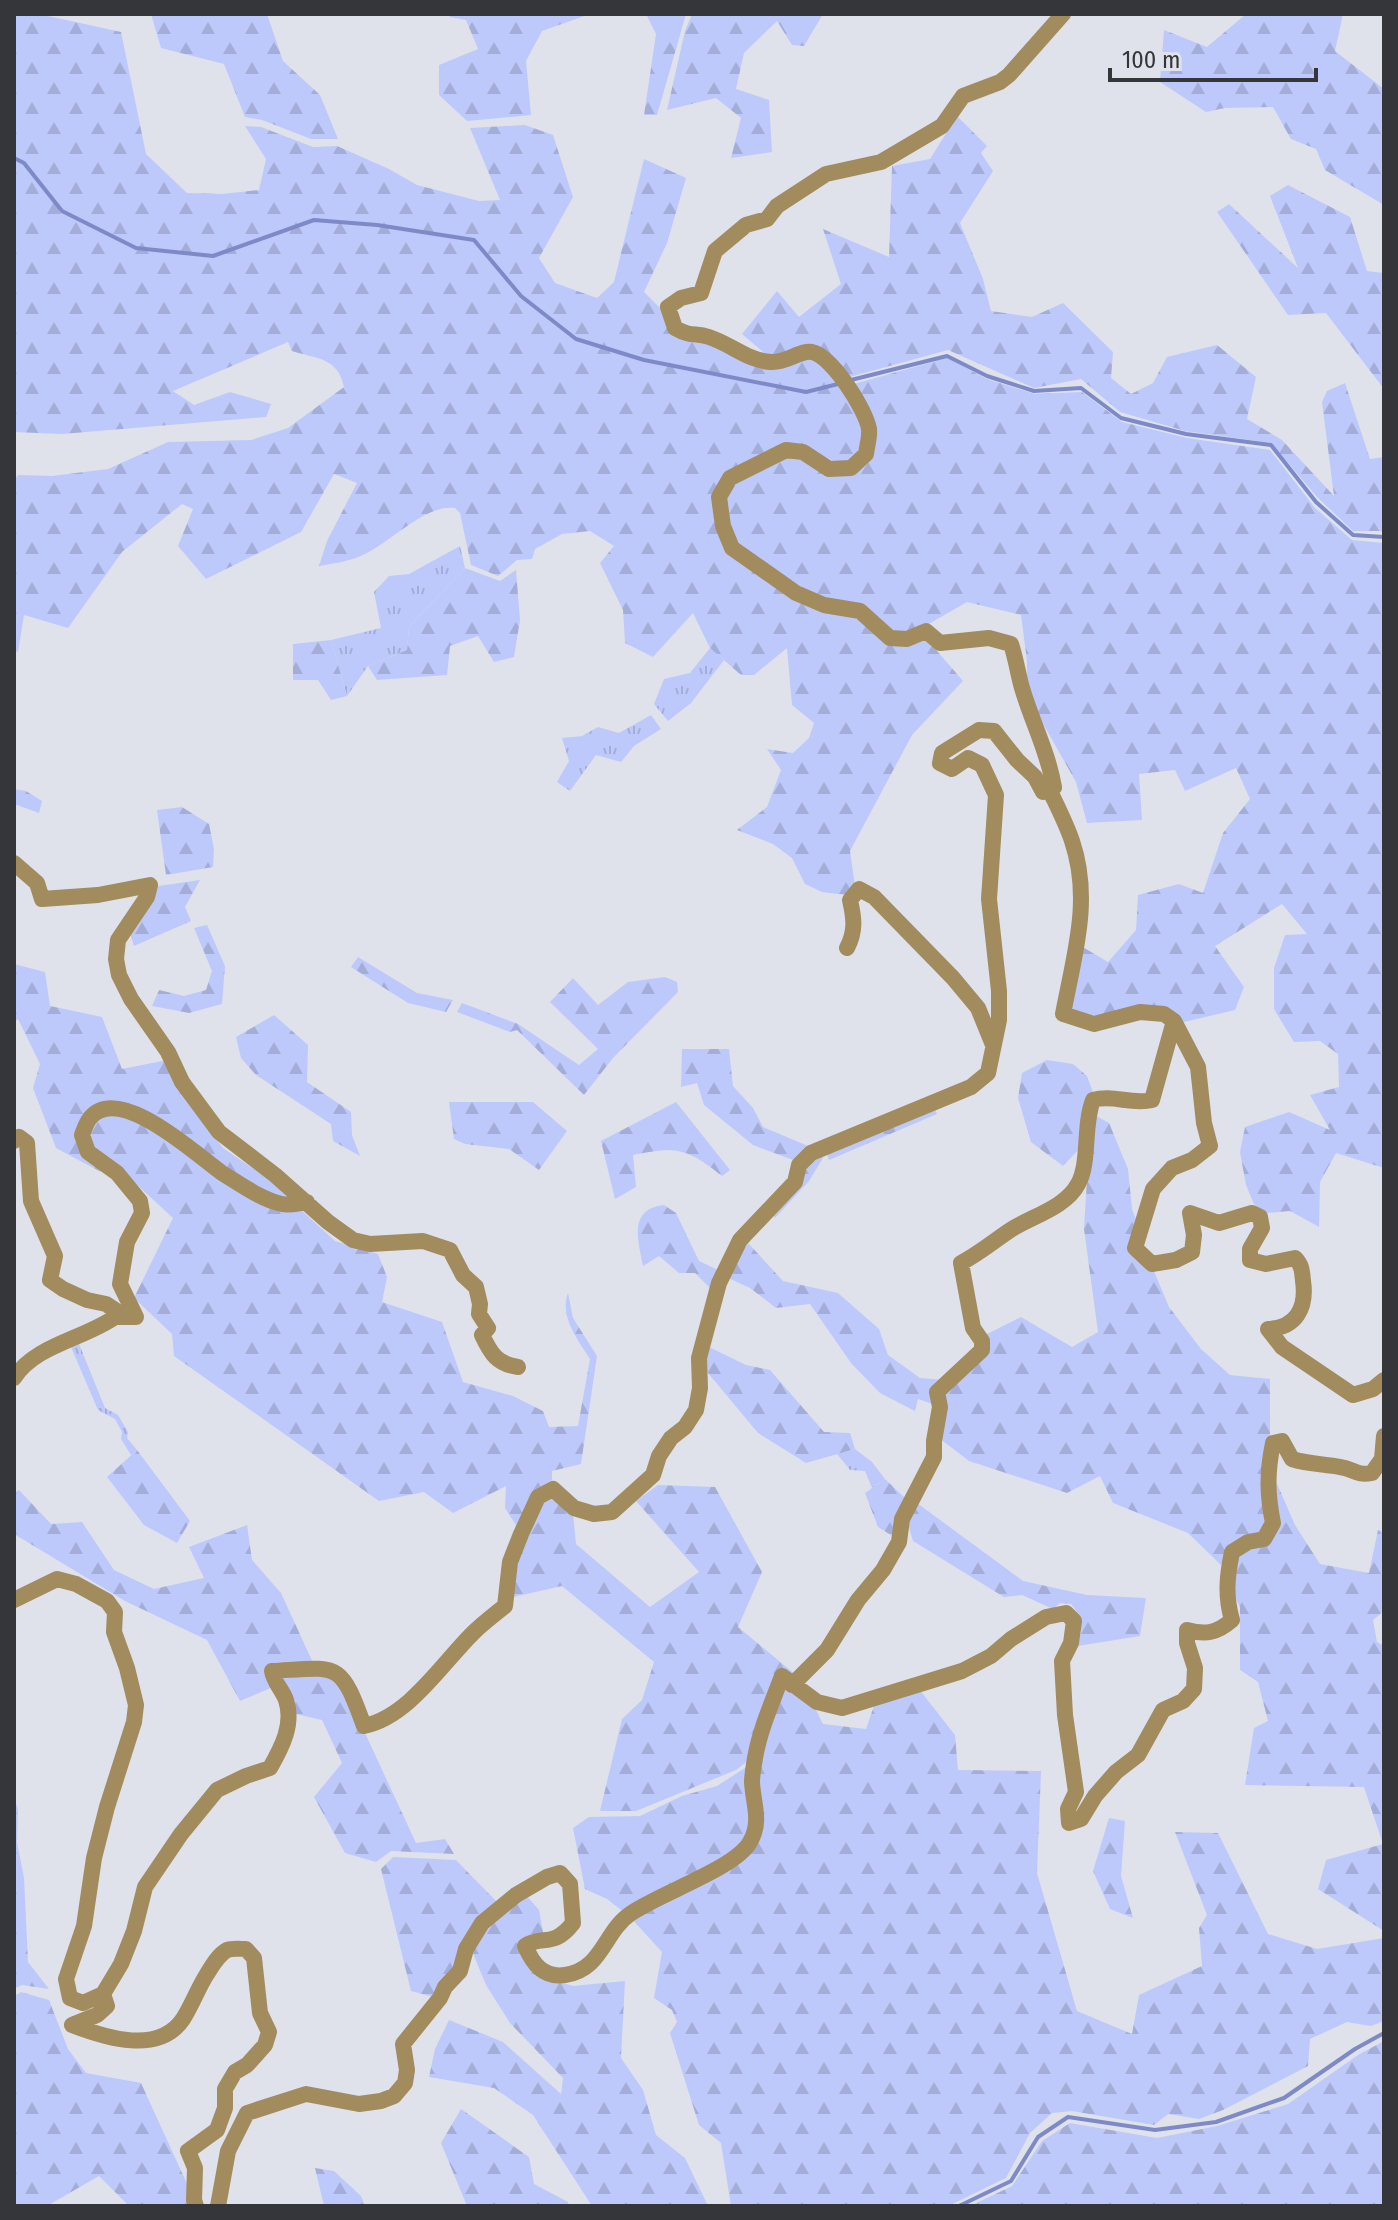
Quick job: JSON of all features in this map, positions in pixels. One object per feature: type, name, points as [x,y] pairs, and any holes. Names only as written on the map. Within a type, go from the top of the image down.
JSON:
[{"type":"street","points":[[14,1600],[57,1579],[76,1584],[107,1601],[115,1612],[114,1632],[136,1705],[134,1722],[94,1858],[84,1926],[66,1979],[70,1998],[83,2003],[103,1994],[121,1964],[134,1931],[145,1887],[181,1834],[217,1790],[270,1768],[284,1744],[290,1719],[286,1697],[274,1682],[272,1671],[329,1668],[342,1676],[364,1726],[377,1723],[407,1704],[474,1633],[505,1606],[510,1562],[538,1497],[553,1489],[574,1508],[594,1514],[612,1512],[653,1475],[659,1456],[696,1410],[700,1388],[699,1358],[719,1283],[740,1240],[795,1182],[799,1165],[811,1153],[971,1087],[988,1073],[995,1051],[999,991],[989,899],[996,795],[982,765],[968,758],[952,769],[940,763],[942,753],[979,730],[994,731],[1035,777],[1043,792],[1054,787],[1050,761],[1021,686],[1011,644],[989,638],[940,643],[926,631],[907,639],[890,638],[860,611],[824,605],[796,593],[732,548],[723,526],[719,497],[730,478],[786,450],[803,452],[829,469],[851,468],[866,454],[869,428],[833,364],[813,352],[802,353],[788,361],[770,362],[748,357],[706,336],[689,336],[675,328],[668,307],[681,298],[701,293],[715,251],[746,225],[767,219],[777,206],[826,174],[881,162],[942,126],[963,96],[1000,82],[1009,75],[1063,14]]},
{"type":"street","points":[[1049,789],[1072,841],[1080,875],[1082,908],[1078,950],[1063,1014],[1094,1024],[1140,1012],[1164,1014],[1174,1021],[1198,1067],[1204,1123],[1210,1146],[1192,1160],[1172,1168],[1153,1189],[1135,1248],[1152,1264],[1176,1260],[1192,1252],[1194,1235],[1190,1213],[1219,1223],[1252,1213],[1260,1217],[1262,1228],[1250,1249],[1250,1260],[1266,1264],[1295,1258],[1301,1264],[1304,1287],[1304,1306],[1296,1319],[1283,1329],[1268,1329],[1282,1347],[1353,1395],[1373,1389],[1384,1380]]},
{"type":"street","points":[[14,863],[37,883],[42,899],[98,895],[150,885],[147,897],[118,940],[116,959],[119,975],[131,999],[168,1052],[182,1082],[219,1132],[353,1240],[370,1244],[423,1241],[450,1250],[463,1275],[476,1287],[479,1314],[488,1328],[482,1335],[492,1356],[504,1365],[518,1367]]},
{"type":"street","points":[[847,948],[853,936],[854,918],[850,900],[859,889],[874,897],[953,978],[978,1008],[995,1051]]},
{"type":"street","points":[[792,1685],[827,1650],[899,1542],[902,1519],[934,1457],[940,1407],[937,1392],[982,1350],[982,1341],[973,1328],[961,1263],[982,1252],[1012,1229],[1047,1211],[1078,1185],[1083,1168],[1087,1114],[1093,1100],[1104,1096],[1137,1103],[1152,1100],[1174,1021]]},
{"type":"street","points":[[14,1378],[34,1356],[115,1317],[136,1317],[120,1284],[127,1242],[142,1213],[140,1201],[117,1173],[88,1152],[82,1135],[90,1117],[107,1109],[141,1116],[165,1129],[222,1172],[268,1199],[285,1205],[307,1202]]},
{"type":"street","points":[[14,1141],[19,1137],[27,1143],[31,1201],[55,1256],[50,1280],[87,1300],[106,1304],[115,1310],[115,1317]]},
{"type":"street","points":[[218,2206],[228,2151],[247,2113],[306,2094],[359,2104],[394,2096],[405,2083],[407,2070],[403,2044],[460,1971],[466,1949],[482,1923],[516,1895],[560,1873],[570,1884],[573,1923],[557,1938],[544,1942],[532,1941],[525,1946],[531,1961],[540,1970],[554,1976],[567,1975],[595,1961],[627,1916],[732,1860],[749,1845],[757,1826],[752,1783],[761,1730],[782,1676],[817,1702],[842,1708],[962,1671],[991,1656],[1029,1626],[1046,1617],[1066,1613],[1074,1621],[1071,1643],[1062,1661],[1065,1715],[1076,1792],[1068,1809],[1069,1823],[1081,1819],[1102,1788],[1138,1755],[1163,1710],[1183,1701],[1194,1689],[1195,1668],[1187,1643],[1187,1630],[1205,1634],[1222,1628],[1232,1620],[1226,1580],[1232,1552],[1248,1542],[1264,1539],[1273,1523],[1267,1494],[1267,1470],[1273,1443],[1282,1441],[1292,1459],[1307,1464],[1343,1467],[1359,1475],[1372,1473],[1382,1459],[1384,1436]]},
{"type":"street","points":[[103,1994],[107,2006],[97,2015],[72,2025],[98,2035],[146,2040],[166,2035],[182,2021],[214,1961],[228,1950],[246,1949],[254,1958],[260,2013],[269,2032],[265,2045],[247,2065],[235,2072],[225,2089],[225,2108],[217,2130],[188,2151],[195,2168],[196,2206]]},
{"type":"green space","points":[[14,14],[39,14],[121,32],[146,154],[187,193],[222,194],[259,190],[266,159],[245,126],[261,127],[313,147],[337,146],[417,185],[479,201],[500,200],[470,128],[525,125],[553,135],[573,197],[539,258],[555,283],[597,298],[614,282],[644,159],[686,178],[667,243],[644,292],[663,311],[674,335],[696,343],[711,343],[732,356],[809,356],[836,377],[863,427],[857,458],[844,465],[797,447],[721,486],[733,556],[857,613],[874,632],[925,637],[963,681],[912,735],[850,851],[855,886],[846,895],[822,892],[805,884],[792,858],[773,844],[737,830],[767,807],[781,770],[767,749],[793,753],[809,738],[814,723],[792,705],[787,648],[754,675],[741,675],[710,648],[693,613],[653,657],[625,643],[623,610],[600,563],[614,546],[590,531],[562,534],[535,549],[532,559],[517,560],[498,576],[471,565],[460,513],[455,508],[444,508],[421,517],[361,556],[319,566],[327,541],[357,483],[334,474],[301,532],[206,579],[178,546],[193,509],[182,504],[122,552],[68,628],[24,615],[18,652],[14,651],[14,480],[18,475],[52,476],[108,469],[168,442],[251,440],[288,428],[344,387],[332,365],[292,351],[288,342],[173,391],[194,405],[230,392],[271,404],[266,417],[62,434],[14,432]]},
{"type":"green space","points":[[151,14],[267,14],[283,61],[320,95],[338,139],[311,139],[262,120],[245,117],[224,64],[161,48]]},
{"type":"green space","points":[[448,14],[590,14],[542,31],[526,61],[531,115],[467,121],[439,95],[439,65],[478,49],[466,20]]},
{"type":"green space","points":[[646,14],[686,14],[657,115],[644,115],[656,34]]},
{"type":"green space","points":[[692,14],[823,14],[804,46],[792,45],[777,21],[744,53],[736,89],[769,100],[772,152],[731,158],[741,118],[716,98],[667,110],[685,31]]},
{"type":"green space","points":[[1246,14],[1343,14],[1335,51],[1384,89],[1384,205],[1325,170],[1316,149],[1291,139],[1273,107],[1225,108],[1206,112],[1160,82],[1164,30],[1207,47]]},
{"type":"green space","points":[[957,116],[987,146],[981,153],[993,171],[960,223],[983,279],[991,311],[1032,317],[1063,303],[1113,352],[1111,378],[1131,394],[1153,383],[1167,357],[1217,345],[1256,377],[1247,419],[1282,440],[1334,496],[1322,402],[1327,391],[1345,383],[1370,459],[1384,457],[1384,531],[1353,531],[1317,497],[1271,443],[1185,431],[1120,412],[1081,379],[1034,388],[948,350],[846,378],[837,360],[770,358],[742,334],[777,291],[799,317],[841,284],[823,229],[889,257],[892,166],[930,159]]},
{"type":"green space","points":[[1288,185],[1350,217],[1367,271],[1384,273],[1384,389],[1326,313],[1288,315],[1217,212],[1229,204],[1298,268],[1270,196]]},
{"type":"green space","points":[[947,358],[987,379],[1035,394],[1082,392],[1122,422],[1187,438],[1270,450],[1315,508],[1352,540],[1384,543],[1384,1168],[1336,1153],[1320,1182],[1319,1227],[1290,1211],[1266,1213],[1254,1204],[1246,1185],[1240,1152],[1245,1127],[1289,1112],[1330,1130],[1310,1095],[1339,1087],[1338,1054],[1320,1041],[1294,1042],[1274,1009],[1274,968],[1285,935],[1307,934],[1282,904],[1215,946],[1244,987],[1235,1010],[1184,1022],[1170,1010],[1094,1020],[1067,1012],[1081,946],[1108,962],[1136,930],[1138,895],[1179,884],[1203,893],[1223,833],[1250,799],[1236,768],[1185,791],[1175,770],[1139,774],[1142,820],[1087,823],[1076,782],[1041,720],[1027,686],[1021,615],[967,602],[906,637],[826,602],[734,545],[723,498],[731,480],[787,453],[832,474],[872,458],[850,385]]},
{"type":"green space","points":[[460,546],[465,568],[409,627],[407,650],[368,666],[347,696],[331,640],[381,628],[374,592],[389,576],[409,574]]},
{"type":"green space","points":[[465,568],[500,581],[516,570],[520,620],[514,657],[494,662],[478,636],[450,646],[447,675],[377,680],[368,666],[407,650],[409,627]]},
{"type":"green space","points":[[331,640],[347,696],[331,700],[318,680],[293,680],[293,644]]},
{"type":"green space","points":[[710,648],[724,660],[691,703],[668,721],[654,704],[664,679],[690,673]]},
{"type":"green space","points":[[651,715],[661,729],[634,746],[621,762],[596,755],[570,791],[557,782],[569,761],[562,738],[582,736],[598,727],[619,733]]},
{"type":"green space","points":[[14,789],[26,791],[42,801],[39,813],[14,804]]},
{"type":"green space","points":[[182,807],[209,824],[214,849],[213,867],[166,875],[157,810]]},
{"type":"green space","points":[[200,880],[185,907],[191,921],[134,946],[128,927],[152,887]]},
{"type":"green space","points":[[207,925],[225,966],[222,1004],[189,1013],[152,1006],[159,990],[184,996],[206,990],[212,971],[194,928]]},
{"type":"green space","points":[[358,957],[417,993],[453,1000],[446,1012],[408,1003],[351,967]]},
{"type":"green space","points":[[14,964],[45,972],[50,1006],[102,1017],[122,1069],[167,1060],[181,1092],[223,1148],[296,1198],[277,1196],[238,1177],[146,1114],[127,1111],[90,1113],[85,1154],[101,1172],[56,1148],[33,1088],[40,1064],[18,1019],[14,1022]]},
{"type":"green space","points":[[665,977],[677,982],[678,992],[613,1058],[584,1095],[517,1030],[510,1032],[457,1012],[462,1003],[518,1024],[579,1065],[598,1049],[550,1002],[573,978],[598,1005],[628,982]]},
{"type":"green space","points":[[274,1015],[308,1045],[307,1082],[351,1112],[352,1135],[360,1156],[333,1141],[331,1124],[256,1075],[241,1058],[236,1037]]},
{"type":"green space","points":[[682,1049],[729,1049],[733,1086],[753,1108],[763,1127],[808,1146],[793,1160],[753,1145],[704,1105],[697,1083],[681,1087]]},
{"type":"green space","points":[[1047,1060],[1073,1064],[1087,1076],[1094,1095],[1081,1147],[1063,1166],[1031,1142],[1018,1098],[1022,1073]]},
{"type":"green space","points":[[449,1102],[533,1102],[567,1131],[539,1170],[509,1149],[465,1144],[454,1139]]},
{"type":"green space","points":[[676,1102],[730,1170],[722,1176],[700,1160],[671,1150],[633,1155],[636,1187],[615,1199],[601,1141]]},
{"type":"green space","points":[[934,1107],[937,1114],[829,1160],[826,1151]]},
{"type":"green space","points":[[108,1113],[126,1116],[186,1151],[300,1209],[335,1241],[378,1254],[387,1277],[382,1302],[442,1322],[463,1382],[513,1396],[543,1411],[549,1427],[578,1426],[590,1359],[568,1319],[568,1293],[573,1318],[597,1356],[581,1464],[552,1471],[552,1480],[534,1491],[516,1525],[505,1508],[506,1486],[453,1513],[424,1492],[379,1501],[174,1356],[172,1334],[134,1298],[173,1218],[121,1170],[91,1150],[87,1135],[93,1121]]},
{"type":"green space","points":[[1091,1113],[1109,1123],[1128,1169],[1132,1209],[1138,1225],[1132,1251],[1153,1269],[1169,1307],[1201,1349],[1230,1375],[1270,1379],[1270,1523],[1262,1535],[1233,1546],[1221,1565],[1188,1533],[1113,1503],[1100,1476],[1067,1493],[969,1461],[939,1438],[938,1391],[983,1336],[1021,1317],[1072,1347],[1098,1332],[1084,1229]]},
{"type":"green space","points":[[821,1152],[823,1158],[809,1181],[775,1218],[772,1212],[802,1166]]},
{"type":"green space","points":[[664,1205],[676,1213],[699,1261],[718,1270],[711,1289],[695,1273],[679,1273],[659,1256],[643,1266],[638,1236],[640,1219],[653,1208]]},
{"type":"green space","points":[[748,1243],[783,1281],[838,1293],[879,1329],[888,1355],[920,1378],[944,1380],[938,1406],[918,1399],[915,1411],[880,1393],[851,1363],[810,1304],[776,1308],[750,1288],[726,1277]]},
{"type":"green space","points":[[79,1344],[105,1408],[118,1415],[128,1432],[127,1438],[137,1450],[131,1455],[121,1439],[122,1432],[115,1419],[98,1410],[71,1347]]},
{"type":"green space","points":[[709,1347],[746,1365],[770,1370],[824,1432],[850,1433],[855,1449],[806,1463],[758,1433],[703,1367]]},
{"type":"green space","points":[[855,1449],[872,1462],[885,1479],[872,1488],[865,1471],[850,1470],[837,1454]]},
{"type":"green space","points":[[137,1450],[190,1521],[177,1543],[144,1525],[107,1477]]},
{"type":"green space","points":[[1271,1470],[1295,1525],[1320,1564],[1369,1573],[1378,1530],[1384,1532],[1384,1611],[1373,1620],[1377,1642],[1384,1646],[1384,1931],[1318,1889],[1326,1860],[1383,1844],[1364,1787],[1245,1785],[1254,1728],[1268,1721],[1258,1682],[1240,1670],[1240,1607],[1230,1587],[1237,1554],[1265,1542]]},
{"type":"green space","points":[[885,1479],[905,1498],[894,1537],[878,1527],[865,1493]]},
{"type":"green space","points":[[658,1485],[715,1487],[762,1572],[738,1627],[796,1675],[782,1675],[754,1756],[736,1770],[636,1811],[600,1811],[622,1719],[642,1700],[654,1662],[562,1586],[513,1597],[515,1562],[532,1515],[553,1493],[573,1513],[576,1544],[650,1607],[699,1572],[636,1501]]},
{"type":"green space","points":[[19,1490],[51,1524],[82,1522],[114,1570],[154,1589],[204,1578],[189,1547],[247,1525],[252,1560],[281,1593],[314,1665],[286,1667],[273,1687],[240,1701],[207,1640],[125,1601],[14,1534],[14,1493]]},
{"type":"green space","points":[[917,1503],[1023,1581],[1087,1595],[1146,1598],[1140,1636],[1078,1646],[1080,1624],[1071,1604],[1060,1603],[1053,1609],[1022,1595],[1004,1597],[913,1541],[907,1521]]},
{"type":"green space","points":[[276,1672],[329,1672],[340,1679],[416,1843],[445,1839],[454,1854],[391,1851],[376,1862],[345,1853],[314,1797],[342,1763],[322,1720],[296,1714],[290,1695]]},
{"type":"green space","points":[[784,1685],[814,1706],[823,1724],[866,1729],[875,1703],[919,1689],[955,1735],[958,1770],[1041,1771],[1037,1873],[1077,2011],[1132,2034],[1139,1995],[1202,1966],[1199,1928],[1207,1915],[1175,1832],[1218,1833],[1268,1934],[1317,1949],[1384,1938],[1384,2021],[1371,2026],[1347,2022],[1310,2039],[1308,2066],[1223,2110],[1199,2119],[1168,2114],[1154,2125],[1072,2111],[1052,2113],[1030,2133],[1006,2178],[948,2206],[731,2206],[721,2143],[699,2125],[670,2033],[677,2022],[672,2010],[654,1998],[662,1952],[631,1918],[735,1862],[760,1804],[760,1759]]},
{"type":"green space","points":[[751,1764],[753,1805],[745,1844],[625,1913],[607,1899],[585,1889],[573,1828],[589,1817],[640,1816],[682,1796],[717,1786]]},
{"type":"green space","points":[[14,1799],[18,1809],[17,1842],[24,1878],[28,1962],[49,1989],[22,1985],[14,1989]]},
{"type":"green space","points":[[1109,1818],[1125,1821],[1121,1876],[1133,1918],[1110,1909],[1093,1871]]},
{"type":"green space","points":[[393,1857],[456,1860],[499,1904],[437,1998],[411,1991],[381,1869]]},
{"type":"green space","points":[[526,1895],[539,1910],[543,1932],[522,1943],[541,1976],[573,1986],[625,1981],[621,2058],[643,2090],[656,2135],[685,2158],[708,2206],[592,2206],[533,2115],[494,2088],[429,2077],[435,2049],[449,2020],[503,2042],[561,2094],[563,2078],[510,2023],[486,1985],[472,1951],[486,1928]]},
{"type":"green space","points":[[21,1992],[49,2000],[68,2049],[86,2073],[141,2083],[188,2186],[191,2206],[129,2206],[99,2176],[47,2206],[14,2206],[14,1996]]},
{"type":"green space","points":[[1384,2041],[1384,2206],[970,2206],[1012,2186],[1042,2141],[1070,2123],[1157,2138],[1217,2126],[1288,2104],[1358,2055]]},
{"type":"green space","points":[[461,2109],[529,2157],[534,2184],[568,2202],[569,2206],[467,2206],[441,2143]]},
{"type":"green space","points":[[315,2168],[334,2171],[361,2196],[365,2206],[324,2206]]},
{"type":"waterway","points":[[14,158],[24,163],[62,211],[136,248],[213,256],[314,220],[377,225],[474,240],[521,296],[576,339],[644,360],[806,392],[838,384]]},
{"type":"waterway","points":[[851,380],[947,356],[987,376],[1034,391],[1081,388],[1121,418],[1186,434],[1271,445],[1316,502],[1353,535],[1384,537]]},
{"type":"waterway","points":[[959,2206],[1011,2181],[1038,2137],[1068,2117],[1155,2130],[1216,2122],[1284,2098],[1384,2033]]}]
